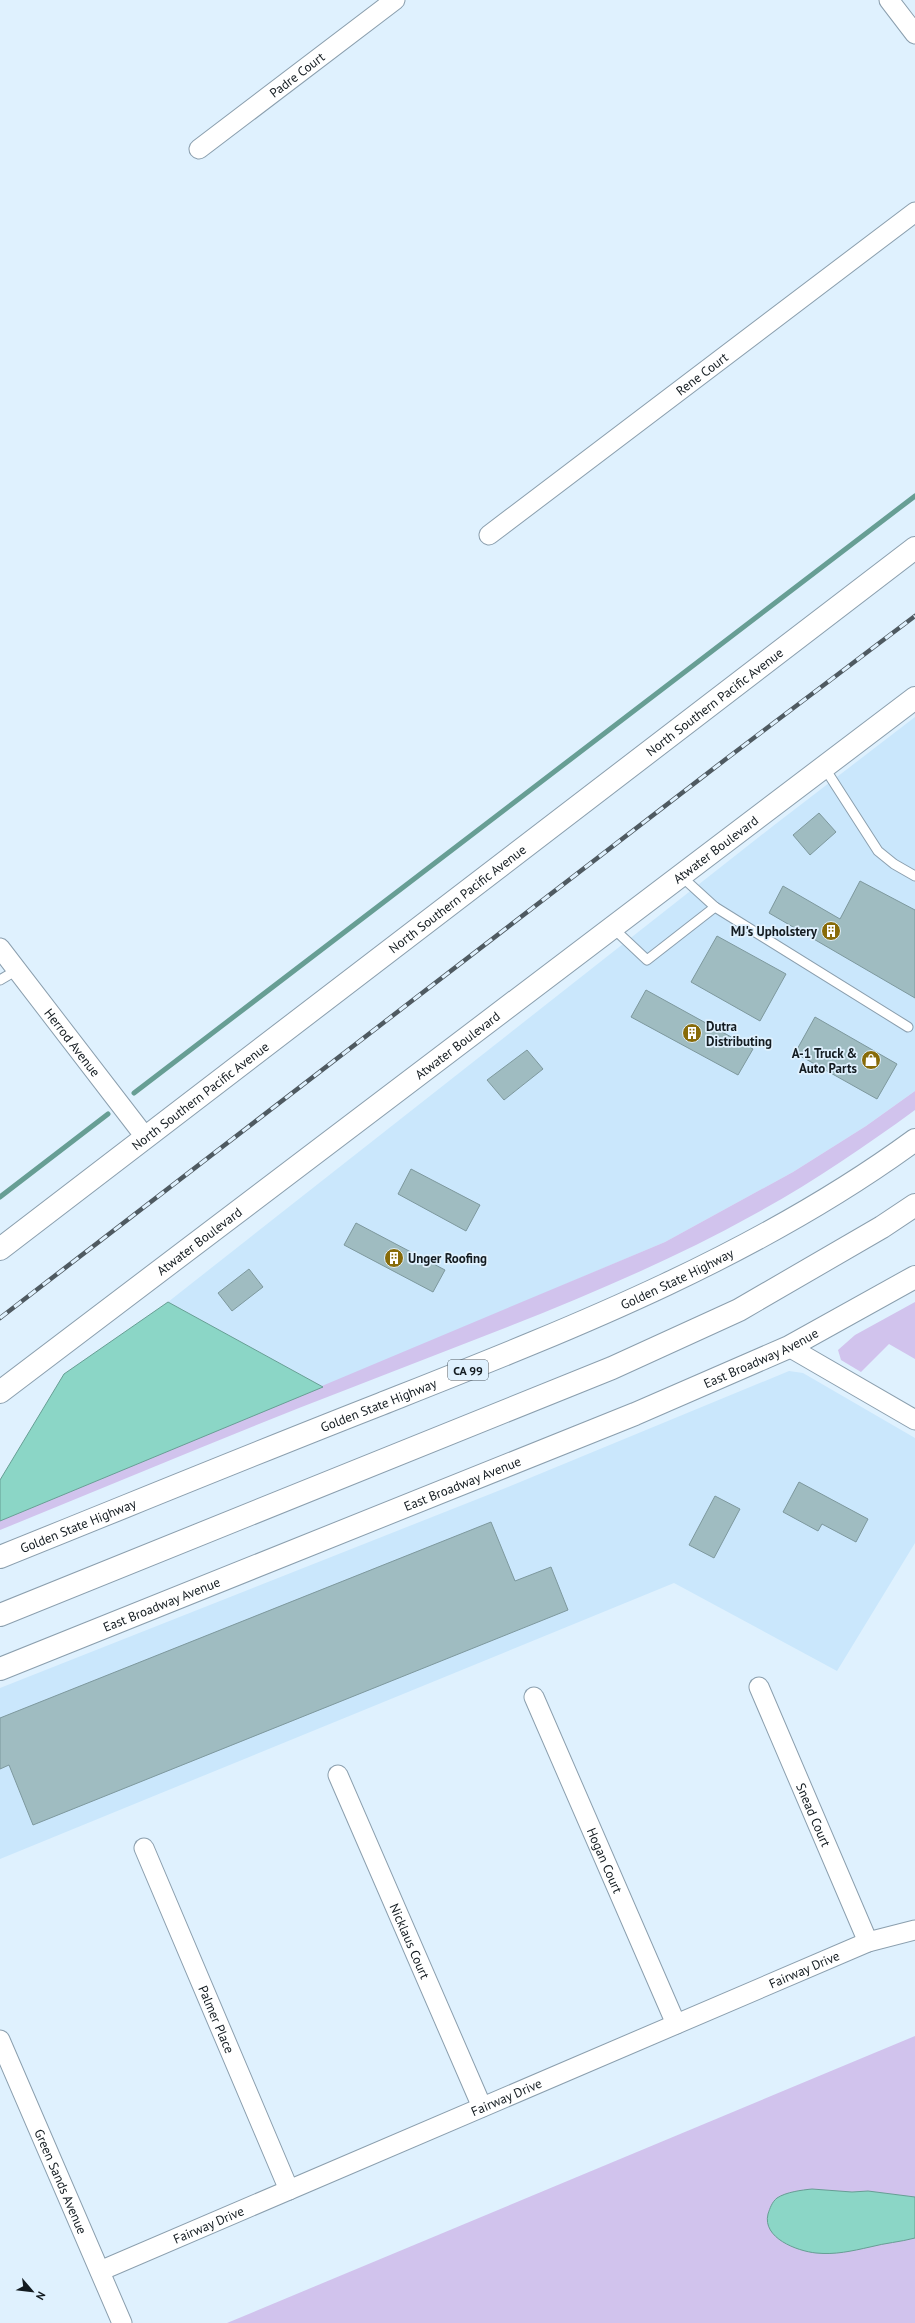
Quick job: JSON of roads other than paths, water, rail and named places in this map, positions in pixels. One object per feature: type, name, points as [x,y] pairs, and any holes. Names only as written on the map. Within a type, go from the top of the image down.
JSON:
[{"type":"main road","name":"North Southern Pacific Avenue","points":[[0,1249],[915,548]]},
{"type":"main road","name":"Atwater Boulevard","points":[[0,1392],[915,698]]},
{"type":"main road","name":"Golden State Highway","points":[[0,1557],[504,1356],[683,1277],[817,1205],[915,1140]]},
{"type":"main road","points":[[0,1615],[612,1368],[739,1310],[882,1227],[915,1205]]},
{"type":"main road","name":"East Broadway Avenue","points":[[0,1669],[635,1414],[789,1347],[915,1277]]},
{"type":"main road","points":[[0,1409],[24,1375]]},
{"type":"street","name":"Padre Court","points":[[199,149],[395,0]]},
{"type":"street","points":[[889,0],[915,34]]},
{"type":"street","name":"Rene Court","points":[[489,535],[915,212]]},
{"type":"street","name":"Herrod Avenue","points":[[0,948],[146,1138]]},
{"type":"street","points":[[789,1347],[915,1420]]},
{"type":"street","name":"Snead Court","points":[[758,1687],[868,1942]]},
{"type":"street","name":"Hogan Court","points":[[534,1697],[676,2024]]},
{"type":"street","name":"Nicklaus Court","points":[[338,1775],[482,2108]]},
{"type":"street","name":"Palmer Place","points":[[144,1848],[289,2190]]},
{"type":"street","name":"Fairway Drive","points":[[100,2272],[868,1942],[915,1930]]},
{"type":"street","name":"Green Sands Avenue","points":[[0,2040],[122,2323]]},
{"type":"lane","points":[[824,767],[878,851],[894,864],[915,876]]},
{"type":"lane","points":[[681,876],[715,907],[908,1027]]},
{"type":"lane","points":[[612,928],[647,960],[715,907]]},
{"type":"lane","points":[[0,980],[17,970]]},
{"type":"waterway","points":[[134,1093],[915,496]]},
{"type":"waterway","points":[[0,1197],[108,1114]]},
{"type":"railway","points":[[0,1318],[726,759],[915,616]]},
{"type":"place","name":"MJ's Upholstery","points":[[831,931]]},
{"type":"place","name":"Dutra Distributing","points":[[692,1033]]},
{"type":"place","name":"A-1 Truck & Auto Parts","points":[[871,1060]]},
{"type":"place","name":"Unger Roofing","points":[[394,1258]]}]
